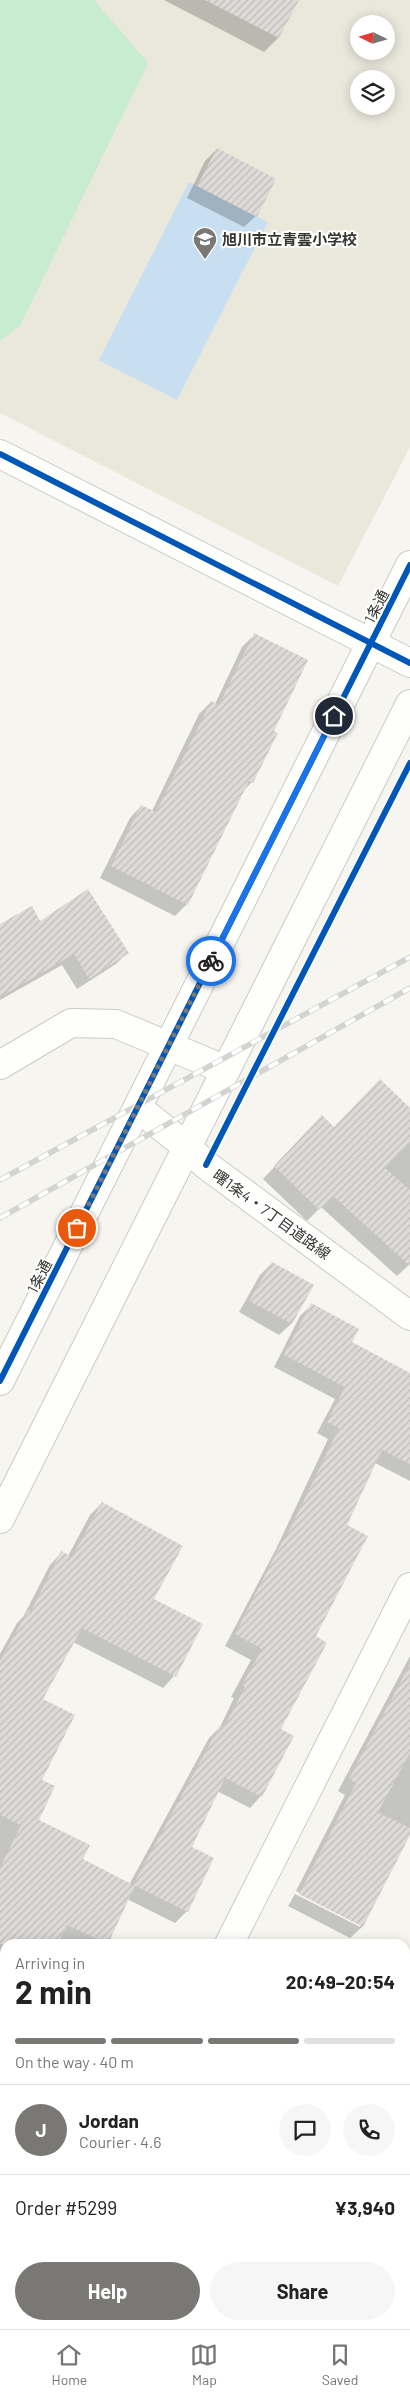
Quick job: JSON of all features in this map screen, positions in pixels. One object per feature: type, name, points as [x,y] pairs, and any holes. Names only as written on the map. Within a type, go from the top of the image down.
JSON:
[{"type":"street","points":[[0,454],[410,663]]},
{"type":"street","name":"1条通","points":[[0,1381],[410,565]]},
{"type":"street","points":[[0,1519],[410,704]]},
{"type":"street","points":[[0,1065],[71,1023],[116,1024],[226,1070]]},
{"type":"street","name":"曙1条4・7丁目道路線","points":[[138,1108],[187,1147],[206,1166],[410,1316]]},
{"type":"street","points":[[232,1939],[410,1588]]},
{"type":"shaded area","name":"旭川市立青雲小学校","points":[[0,0],[410,0],[410,447],[338,586],[0,413]]},
{"type":"green space","points":[[0,0],[94,0],[148,63],[20,326],[0,341]]},
{"type":"water","points":[[189,182],[268,222],[177,400],[99,360]]},
{"type":"building","points":[[205,0],[299,0],[279,38]]},
{"type":"building","points":[[217,148],[276,179],[257,217],[197,186]]},
{"type":"building","points":[[254,633],[308,660],[274,731],[278,733],[253,783],[249,781],[188,905],[111,866],[141,805],[156,812],[211,701],[219,705]]},
{"type":"building","points":[[88,889],[129,953],[89,979],[74,954],[0,997],[0,924],[32,906],[40,921]]},
{"type":"building","points":[[380,1079],[410,1108],[410,1142],[385,1168],[410,1190],[410,1266],[333,1196],[319,1210],[274,1166],[322,1115],[334,1127]]},
{"type":"building","points":[[272,1262],[314,1285],[292,1324],[249,1301]]},
{"type":"building","points":[[311,1303],[359,1329],[352,1342],[410,1373],[410,1464],[382,1450],[347,1525],[368,1536],[316,1636],[327,1643],[281,1729],[294,1736],[262,1797],[225,1778],[192,1847],[214,1858],[188,1912],[133,1885],[220,1725],[224,1727],[245,1687],[242,1685],[262,1649],[235,1634],[284,1541],[339,1428],[327,1422],[345,1387],[284,1355]]},
{"type":"building","points":[[102,1502],[183,1546],[154,1599],[203,1624],[176,1677],[82,1628],[43,1699],[75,1715],[42,1780],[55,1786],[39,1820],[90,1845],[83,1859],[135,1886],[110,1939],[97,1939],[67,1925],[60,1939],[0,1939],[0,1868],[21,1825],[0,1815],[0,1661],[28,1610],[31,1611],[61,1551],[72,1557]]},
{"type":"building","points":[[410,1664],[410,1753],[378,1812],[410,1828],[410,1835],[363,1927],[299,1894],[356,1783],[349,1779]]},
{"type":"railway","points":[[0,1180],[410,957]]},
{"type":"railway","points":[[0,1218],[410,988]]},
{"type":"cycle path","points":[[0,454],[410,663]]},
{"type":"cycle path","points":[[0,1381],[410,565]]},
{"type":"cycle path","points":[[206,1165],[410,763]]},
{"type":"way so far","points":[[77,1228],[211,961]]},
{"type":"place","name":"旭川市立青雲小学校","points":[[205,260]]},
{"type":"route","points":[[211,961],[334,716]]}]
